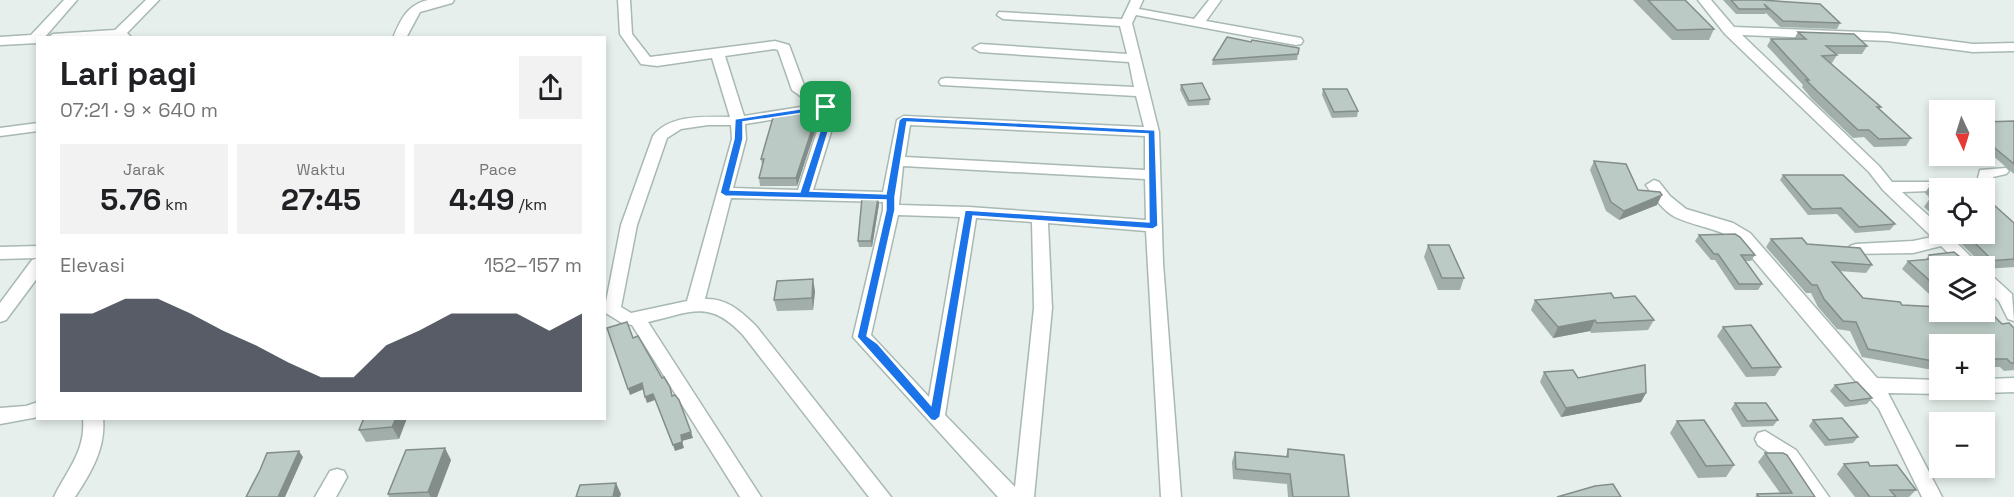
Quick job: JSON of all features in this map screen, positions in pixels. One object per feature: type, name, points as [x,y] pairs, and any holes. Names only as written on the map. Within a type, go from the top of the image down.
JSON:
[{"type":"street","points":[[39,36],[71,0]]},
{"type":"street","points":[[122,36],[153,0]]},
{"type":"street","points":[[400,36],[414,9],[425,4],[448,0]]},
{"type":"street","points":[[624,0],[627,33],[646,61],[657,62],[717,52],[781,46],[784,48],[799,90],[826,107],[829,116],[804,194]]},
{"type":"street","points":[[1198,22],[1215,0]]},
{"type":"street","points":[[1704,0],[1730,31],[1874,169],[1888,187],[1929,226]]},
{"type":"street","points":[[1132,12],[1141,93],[1152,132],[1153,226],[1171,497]]},
{"type":"street","points":[[1003,15],[1132,12],[1296,41]]},
{"type":"street","points":[[1730,31],[1888,37],[1973,48],[2014,47]]},
{"type":"street","points":[[0,41],[36,39]]},
{"type":"street","points":[[980,48],[1136,59]]},
{"type":"street","points":[[694,306],[739,139],[738,121],[717,52]]},
{"type":"street","points":[[946,82],[1141,93]]},
{"type":"street","points":[[826,107],[738,121],[683,124],[668,129],[660,136],[629,225],[612,310],[628,318],[637,319],[694,306],[712,305],[726,308],[748,326],[764,351],[881,497]]},
{"type":"street","points":[[1011,497],[935,417],[874,347],[862,337],[890,203],[903,120],[1152,132]]},
{"type":"street","points":[[0,132],[36,127]]},
{"type":"street","points":[[897,161],[1154,175]]},
{"type":"street","points":[[1888,187],[1984,187],[1985,174],[2001,171]]},
{"type":"street","points":[[1654,185],[1664,200],[1680,213],[1727,227],[1744,237],[1887,405],[1932,497]]},
{"type":"street","points":[[725,193],[804,194],[969,212],[1153,226]]},
{"type":"street","points":[[935,417],[969,212]]},
{"type":"street","points":[[1024,497],[1043,308],[1040,218]]},
{"type":"street","points":[[1856,250],[1913,247],[1929,243]]},
{"type":"street","points":[[1948,244],[1961,256]]},
{"type":"street","points":[[0,253],[36,252]]},
{"type":"street","points":[[0,316],[36,267]]},
{"type":"street","points":[[1995,286],[2010,298],[2014,315]]},
{"type":"street","points":[[637,319],[751,497]]},
{"type":"street","points":[[1872,385],[1929,387]]},
{"type":"street","points":[[1995,386],[2014,385]]},
{"type":"street","points":[[0,416],[36,410]]},
{"type":"street","points":[[64,497],[84,466],[95,430],[93,420]]},
{"type":"street","points":[[1765,439],[1789,456],[1819,497]]},
{"type":"street","points":[[325,497],[337,477]]},
{"type":"building","points":[[1648,0],[1685,0],[1714,29],[1677,30]]},
{"type":"building","points":[[1731,0],[1820,4],[1840,23],[1783,21],[1764,4],[1768,9],[1739,9]]},
{"type":"building","points":[[1798,32],[1854,34],[1867,46],[1826,46],[1837,55],[1822,56],[1881,107],[1877,107],[1911,138],[1879,139],[1869,130],[1858,130],[1806,80],[1809,80],[1771,39],[1806,39]]},
{"type":"building","points":[[1227,37],[1299,48],[1298,54],[1213,60]]},
{"type":"building","points":[[1202,83],[1210,99],[1189,101],[1181,85]]},
{"type":"building","points":[[1323,89],[1347,89],[1358,111],[1334,112]]},
{"type":"building","points":[[819,108],[796,178],[759,178],[764,159],[761,159],[774,114]]},
{"type":"building","points":[[2014,121],[2014,164],[1995,148],[1995,122]]},
{"type":"building","points":[[1594,161],[1626,164],[1638,190],[1660,192],[1662,195],[1624,211],[1611,202]]},
{"type":"building","points":[[1783,175],[1843,175],[1895,224],[1859,227],[1841,208],[1812,209]]},
{"type":"building","points":[[862,198],[878,198],[871,241],[858,241]]},
{"type":"building","points":[[1995,206],[2014,223],[2014,259],[1995,261],[1995,256],[1988,256],[1976,244],[1995,244]]},
{"type":"building","points":[[1735,234],[1755,255],[1741,255],[1762,284],[1739,284],[1718,254],[1714,254],[1699,235]]},
{"type":"building","points":[[1802,238],[1807,244],[1860,248],[1872,265],[1832,262],[1863,298],[1900,302],[1902,305],[1929,306],[1929,322],[1995,322],[1995,317],[2002,324],[2009,323],[2014,328],[2014,363],[2007,359],[1995,359],[1995,334],[1929,334],[1929,360],[1868,349],[1856,322],[1843,321],[1824,299],[1817,285],[1812,285],[1771,239]]},
{"type":"building","points":[[1428,245],[1449,245],[1464,278],[1442,278]]},
{"type":"building","points":[[1954,252],[1959,256],[1930,256]]},
{"type":"building","points":[[1929,259],[1929,280],[1908,261]]},
{"type":"building","points":[[813,279],[812,298],[774,300],[777,281]]},
{"type":"building","points":[[1611,293],[1614,298],[1635,296],[1654,320],[1597,323],[1595,320],[1558,327],[1535,300]]},
{"type":"building","points":[[627,322],[633,338],[638,336],[662,378],[664,377],[670,387],[672,396],[675,395],[679,400],[691,432],[681,435],[682,442],[673,445],[653,394],[645,397],[642,383],[628,389],[607,328]]},
{"type":"building","points":[[1751,325],[1781,367],[1752,368],[1723,327]]},
{"type":"building","points":[[1645,365],[1646,393],[1566,408],[1544,372],[1573,370],[1578,378]]},
{"type":"building","points":[[1857,382],[1872,398],[1850,401],[1835,385]]},
{"type":"building","points":[[1735,403],[1766,403],[1778,420],[1747,421]]},
{"type":"building","points":[[1842,418],[1858,437],[1829,440],[1813,420]]},
{"type":"building","points":[[363,420],[395,420],[392,427],[359,430]]},
{"type":"building","points":[[1704,420],[1734,465],[1706,466],[1677,421]]},
{"type":"building","points":[[445,448],[428,492],[388,494],[406,450]]},
{"type":"building","points":[[1288,449],[1344,455],[1349,497],[1293,497],[1290,474],[1236,469],[1235,452],[1288,457]]},
{"type":"building","points":[[299,451],[278,497],[246,497],[267,453]]},
{"type":"building","points":[[1765,453],[1787,455],[1815,497],[1759,497],[1757,494],[1792,493]]},
{"type":"building","points":[[1868,462],[1870,466],[1897,465],[1916,490],[1890,490],[1896,497],[1870,497],[1844,464]]},
{"type":"building","points":[[616,483],[613,497],[576,497],[580,485]]},
{"type":"building","points":[[1613,484],[1621,497],[1557,497],[1595,486]]},
{"type":"route","points":[[826,107],[738,121],[739,139],[725,193],[890,197],[891,210],[862,337],[874,347],[935,417],[969,212],[1153,226],[1152,132],[903,120],[890,197],[804,194],[829,116],[826,107]]}]
